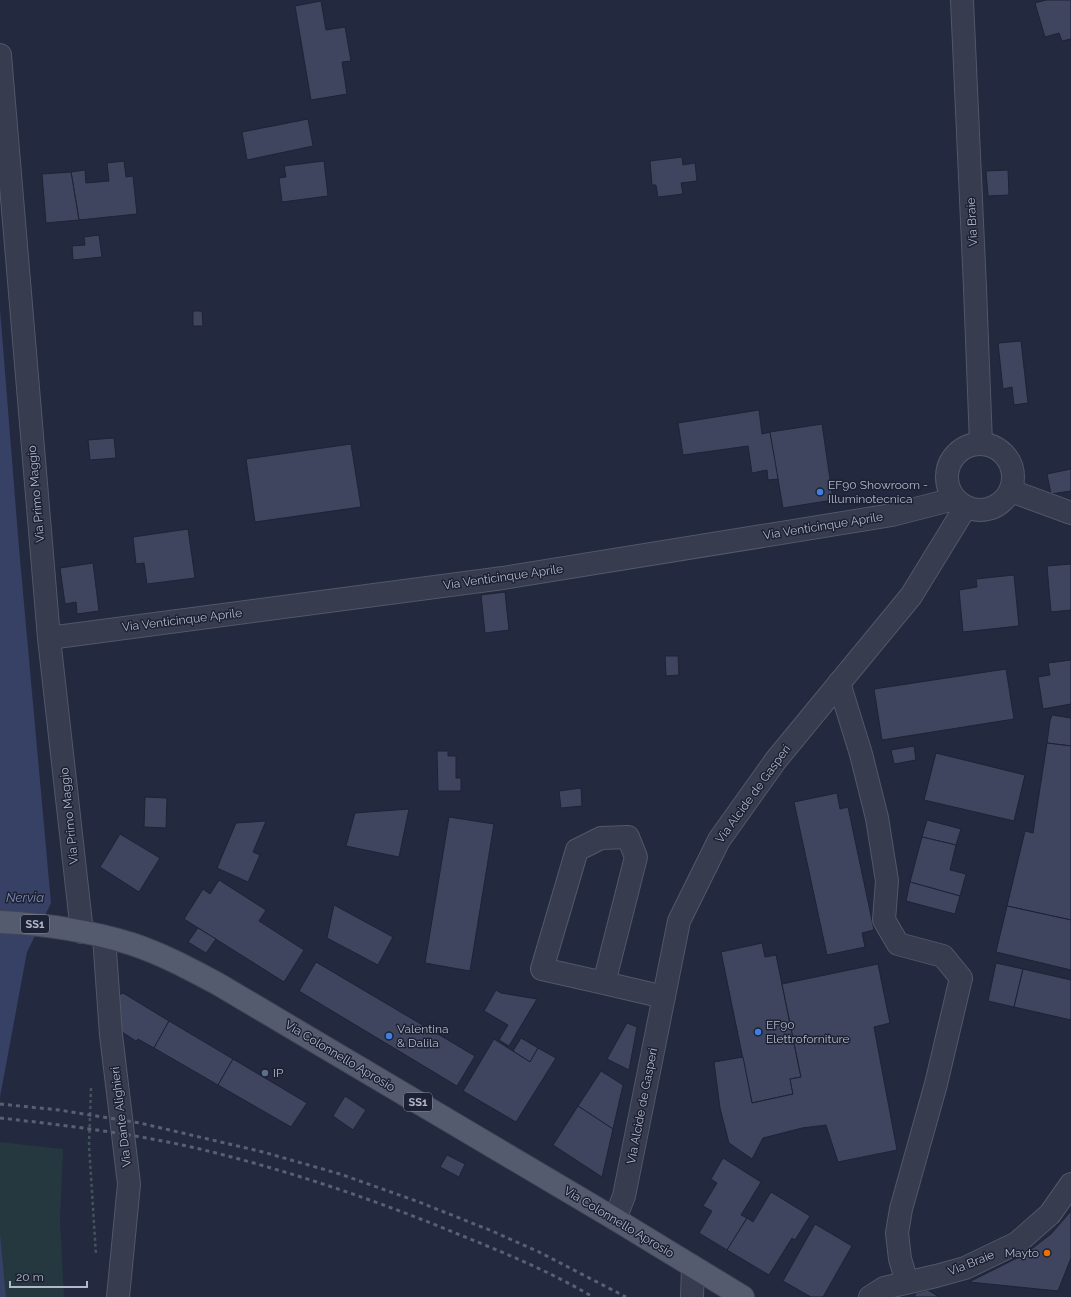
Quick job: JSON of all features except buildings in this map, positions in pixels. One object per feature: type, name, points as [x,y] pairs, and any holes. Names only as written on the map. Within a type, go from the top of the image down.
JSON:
[{"type":"main road","name":"SS1","points":[[0,922],[27,923],[76,931]]},
{"type":"main road","name":"Via Colonnello Aprosio","points":[[76,931],[132,944],[160,955],[218,984],[615,1219],[743,1297]]},
{"type":"street","name":"Via Braie","points":[[962,0],[981,443]]},
{"type":"street","name":"Via Primo Maggio","points":[[0,55],[49,638],[76,931]]},
{"type":"street","points":[[981,443],[997,448],[1009,459],[1014,475],[1011,491],[1000,505],[983,511],[960,504],[946,482],[950,463],[962,449],[981,443]]},
{"type":"street","points":[[1011,491],[1071,513]]},
{"type":"street","name":"Via Venticinque Aprile","points":[[49,638],[503,578],[960,504]]},
{"type":"street","name":"Via Alcide de Gasperi","points":[[615,1219],[624,1196],[680,921],[719,840],[776,760],[911,596],[960,504]]},
{"type":"street","points":[[839,683],[861,754],[877,818],[887,881],[884,920],[898,944],[943,956],[961,978],[936,1084],[901,1209],[897,1234],[900,1259],[907,1282]]},
{"type":"street","points":[[604,983],[636,857],[628,836],[601,838],[577,850],[542,969],[664,997]]},
{"type":"street","name":"Via Dante Alighieri","points":[[104,937],[112,1035],[129,1184],[118,1297]]},
{"type":"street","name":"Via Braie","points":[[870,1297],[884,1288],[964,1268],[1017,1243],[1050,1214],[1071,1184]]},
{"type":"street","points":[[692,1297],[693,1267]]},
{"type":"path","points":[[91,1095],[89,1145],[96,1259]]},
{"type":"shaded area","points":[[0,1142],[63,1149],[60,1219],[64,1297],[0,1297]]},
{"type":"water","name":"Nervia","points":[[0,309],[19,548],[51,903],[27,952],[0,1097]]},
{"type":"water","points":[[0,1234],[6,1297],[0,1297]]},
{"type":"railway","points":[[0,1104],[59,1110],[140,1123],[263,1152],[340,1174],[419,1202],[492,1231],[539,1252],[626,1297]]},
{"type":"railway","points":[[0,1118],[82,1128],[163,1141],[247,1161],[309,1179],[430,1223],[528,1263],[593,1297]]},
{"type":"place","name":"EF90 Showroom - Illuminotecnica","points":[[820,492]]},
{"type":"place","name":"EF90 Elettroforniture","points":[[758,1032]]},
{"type":"place","name":"Valentina & Dalila","points":[[389,1036]]},
{"type":"place","name":"IP","points":[[265,1073]]},
{"type":"place","name":"Mayto","points":[[1047,1253]]}]
